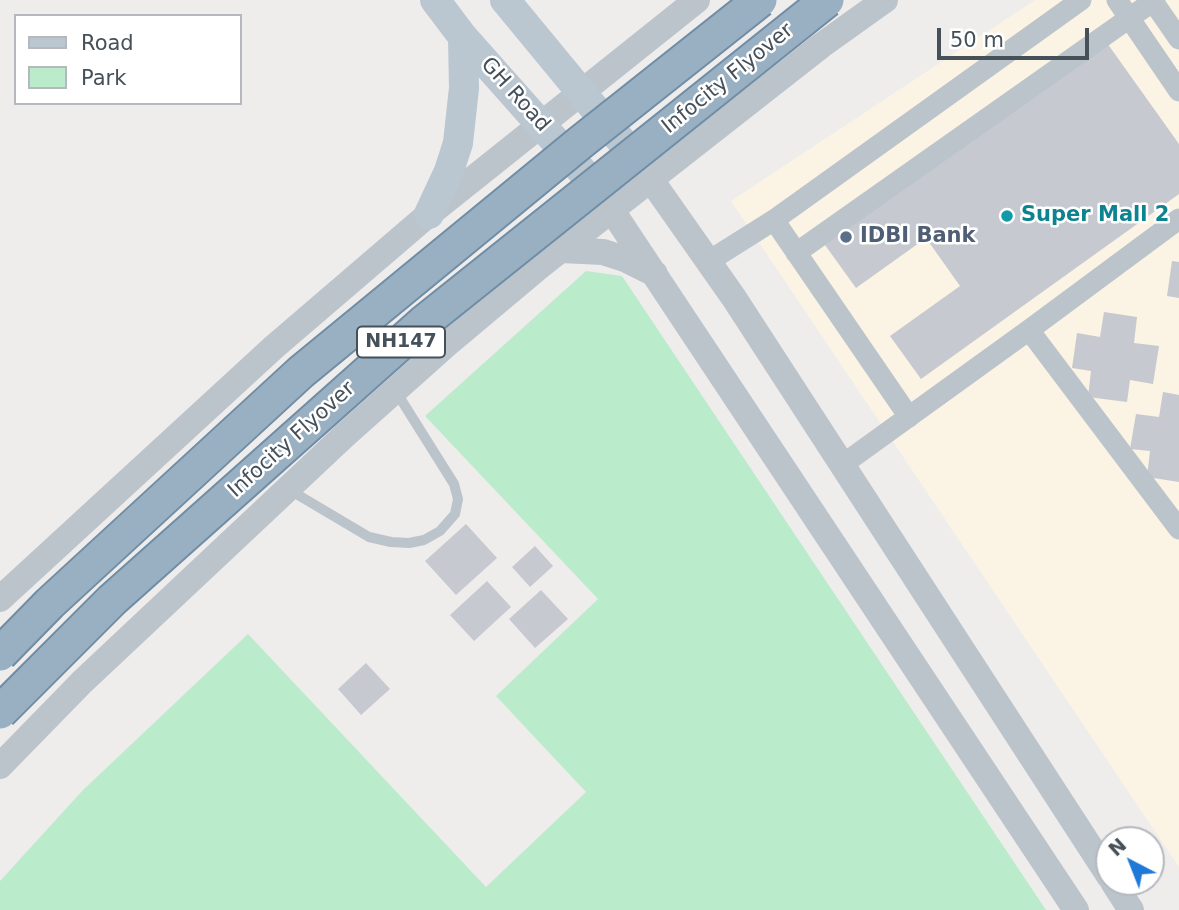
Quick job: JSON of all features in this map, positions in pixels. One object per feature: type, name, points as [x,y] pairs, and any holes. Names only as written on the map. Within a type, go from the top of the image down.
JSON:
[{"type":"highway","name":"Infocity Flyover","points":[[0,654],[50,603],[301,372],[580,142],[760,0]]},
{"type":"highway","name":"Infocity Flyover","points":[[0,712],[112,600],[423,323],[827,0]]},
{"type":"main road","name":"GH Road","points":[[435,0],[463,37],[605,199]]},
{"type":"main road","points":[[505,0],[644,169]]},
{"type":"main road","points":[[429,214],[449,171],[458,143],[464,88],[463,37]]},
{"type":"street","points":[[0,599],[274,347],[429,214],[696,0]]},
{"type":"street","points":[[0,766],[82,682],[287,488],[395,390],[561,250],[605,199],[886,0]]},
{"type":"street","points":[[709,261],[774,220],[1081,0]]},
{"type":"street","points":[[1116,0],[1179,91]]},
{"type":"street","points":[[796,253],[1153,0],[1179,40]]},
{"type":"street","points":[[644,169],[709,261],[1095,854]]},
{"type":"street","points":[[605,199],[1076,910]]},
{"type":"street","points":[[842,465],[1179,219]]},
{"type":"street","points":[[774,220],[909,417]]},
{"type":"street","points":[[561,250],[603,252],[625,259],[657,275]]},
{"type":"street","points":[[1029,330],[1179,529]]},
{"type":"lane","points":[[287,488],[369,537],[409,544],[424,540],[440,531],[454,514],[458,499],[454,484],[395,390]]},
{"type":"shaded area","points":[[1035,0],[1179,0],[1179,867],[1165,846],[1165,826],[1151,826],[731,201]]},
{"type":"green space","points":[[586,271],[622,276],[1046,910],[0,910],[0,881],[83,790],[248,634],[486,887],[586,792],[496,696],[598,599],[425,416]]},
{"type":"building","name":"Super Mall 2","points":[[1107,43],[1179,144],[1179,194],[921,379],[890,336],[960,286],[926,238],[856,288],[825,245]]},
{"type":"building","points":[[1172,261],[1179,262],[1179,298],[1167,296]]},
{"type":"building","points":[[1104,312],[1137,317],[1134,343],[1159,346],[1153,384],[1130,380],[1127,402],[1088,397],[1091,371],[1072,368],[1077,333],[1100,337]]},
{"type":"building","points":[[1163,392],[1179,395],[1179,482],[1147,477],[1150,451],[1130,449],[1136,414],[1159,417]]},
{"type":"building","points":[[466,524],[497,558],[456,595],[425,561]]},
{"type":"building","points":[[535,546],[553,566],[530,587],[512,567]]},
{"type":"building","points":[[487,581],[511,607],[474,641],[450,615]]},
{"type":"building","points":[[541,590],[568,619],[535,648],[509,619]]},
{"type":"building","points":[[366,663],[390,689],[361,715],[338,689]]},
{"type":"place","name":"Super Mall 2","points":[[1007,216]]},
{"type":"place","name":"IDBI Bank","points":[[846,237]]}]
